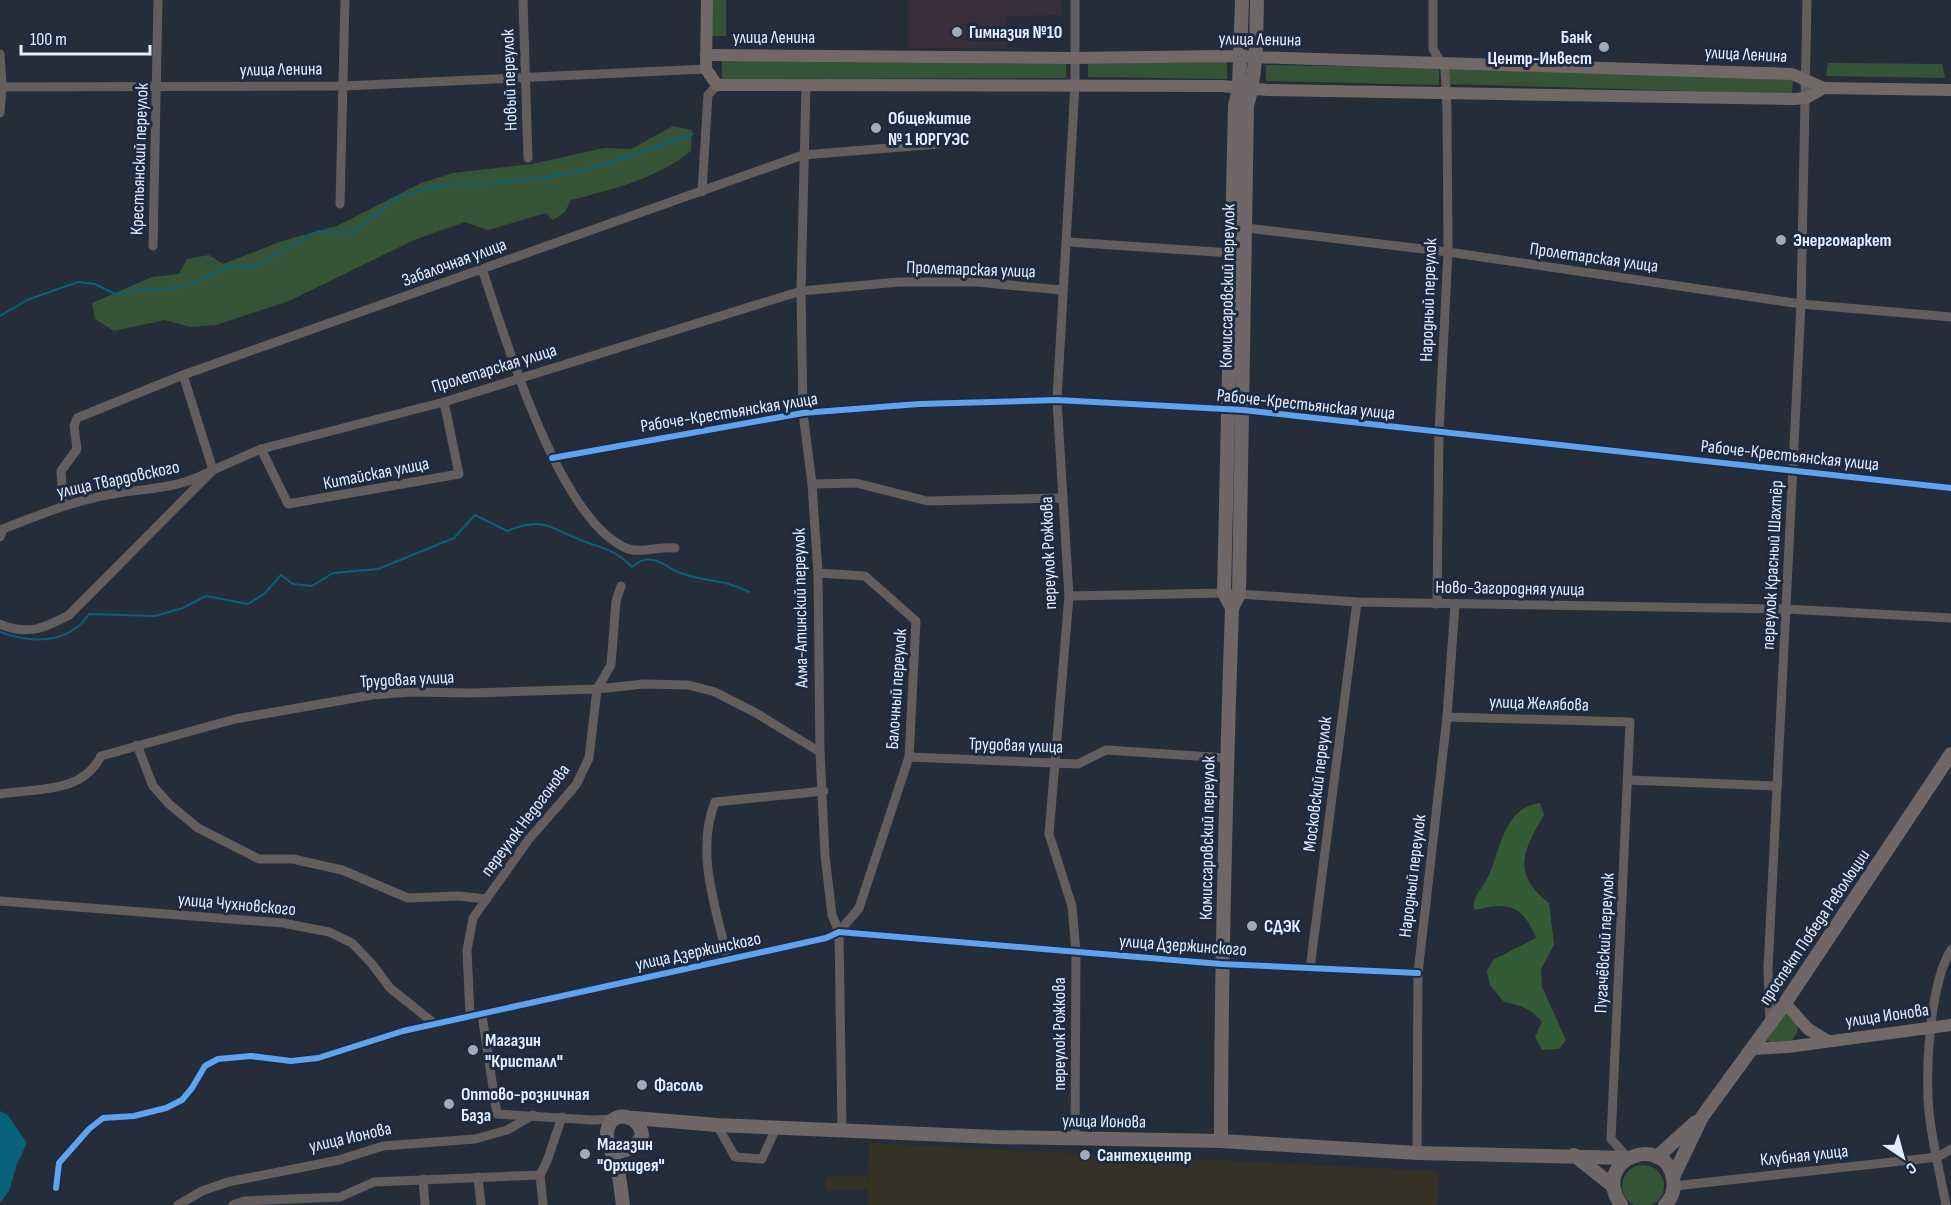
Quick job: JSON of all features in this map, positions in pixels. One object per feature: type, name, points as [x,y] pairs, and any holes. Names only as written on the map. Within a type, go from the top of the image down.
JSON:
[{"type":"main road","points":[[706,0],[706,69],[717,85],[1075,85],[1806,98]]},
{"type":"main road","name":"Комиссаровский переулок","points":[[1221,1141],[1221,964],[1227,758],[1232,608],[1239,594],[1243,410],[1247,106],[1240,57],[1242,0]]},
{"type":"main road","name":"Комиссаровский переулок","points":[[1232,608],[1224,593],[1235,106],[1245,88],[1255,57],[1257,0]]},
{"type":"main road","name":"улица Ленина","points":[[706,55],[1255,57],[1441,61],[1792,74],[1806,78],[1824,88],[1951,90]]},
{"type":"main road","name":"улица Ленина","points":[[1806,98],[1824,88]]},
{"type":"main road","name":"проспект Победа Революции","points":[[1667,1204],[1674,1181],[1702,1117],[1785,1003],[1951,754]]},
{"type":"main road","name":"улица Ионова","points":[[1785,1003],[1808,1029],[1828,1041]]},
{"type":"main road","name":"улица Ионова","points":[[1751,1049],[1951,1025]]},
{"type":"main road","points":[[622,1205],[611,1131],[621,1116],[634,1118],[642,1129],[637,1145]]},
{"type":"main road","name":"проспект Победа Революции","points":[[1657,1157],[1702,1117]]},
{"type":"main road","name":"улица Ионова","points":[[634,1118],[690,1124],[776,1128],[1221,1141],[1417,1153],[1628,1158],[1640,1154],[1657,1157]]},
{"type":"main road","points":[[619,1173],[625,1158],[658,1127],[690,1124]]},
{"type":"main road","points":[[611,1131],[622,1151],[637,1145]]},
{"type":"main road","points":[[1574,1155],[1613,1186]]},
{"type":"main road","points":[[1657,1157],[1665,1162],[1674,1181]]},
{"type":"main road","points":[[1621,1205],[1613,1186],[1614,1174],[1628,1158]]},
{"type":"street","name":"Крестьянский переулок","points":[[153,246],[158,0]]},
{"type":"street","points":[[340,204],[345,0]]},
{"type":"street","name":"Новый переулок","points":[[523,0],[528,158]]},
{"type":"street","name":"переулок Рожкова","points":[[1075,0],[1075,85],[1068,242],[1062,290],[1057,400],[1069,596],[1049,834],[1072,906],[1076,953],[1075,1138]]},
{"type":"street","name":"Народный переулок","points":[[1433,0],[1433,49],[1445,69],[1448,252],[1439,432],[1437,604]]},
{"type":"street","name":"переулок Красный Шахтёр","points":[[1770,1024],[1768,969],[1801,304],[1807,0]]},
{"type":"street","points":[[0,54],[0,113]]},
{"type":"street","name":"улица Ленина","points":[[1,87],[344,86],[706,69]]},
{"type":"street","points":[[702,192],[708,96],[717,85]]},
{"type":"street","name":"Алма-Атинский переулок","points":[[806,86],[801,291],[803,413],[812,484],[818,573],[820,752],[828,880],[832,915],[839,932],[842,1129]]},
{"type":"street","name":"Забалочная улица","points":[[63,505],[61,471],[77,449],[74,426],[77,418],[183,375],[803,155],[938,144]]},
{"type":"street","name":"Пролетарская улица","points":[[1232,227],[1448,252],[1801,304],[1951,317]]},
{"type":"street","points":[[1068,242],[1231,254]]},
{"type":"street","points":[[482,269],[520,377],[552,458],[593,522],[614,540],[635,550],[675,548]]},
{"type":"street","name":"Пролетарская улица","points":[[0,624],[11,629],[31,631],[43,629],[69,615],[213,470],[261,449],[444,402],[801,291],[932,282],[976,282],[1062,290]]},
{"type":"street","points":[[183,375],[213,470]]},
{"type":"street","name":"Рабоче-Крестьянская улица","points":[[552,458],[803,413],[919,404],[1057,400],[1243,410],[1951,488]]},
{"type":"street","name":"Китайская улица","points":[[261,449],[288,504],[459,474],[444,402]]},
{"type":"street","name":"улица Твардовского","points":[[0,537],[3,529],[63,505],[118,493],[171,488],[213,470]]},
{"type":"street","points":[[812,484],[856,483],[927,501],[1063,498]]},
{"type":"street","name":"Балочный переулок","points":[[818,573],[865,576],[916,621],[909,757],[859,908],[839,932]]},
{"type":"street","points":[[597,689],[611,664],[616,601],[621,586]]},
{"type":"street","name":"Ново-Загородняя улица","points":[[1069,596],[1224,593],[1357,602],[1786,609],[1951,618]]},
{"type":"street","name":"Московский переулок","points":[[1310,969],[1357,602]]},
{"type":"street","name":"Народный переулок","points":[[1417,1153],[1418,973],[1447,717],[1455,604]]},
{"type":"street","name":"Трудовая улица","points":[[0,794],[49,791],[94,770],[101,756],[235,719],[372,695],[411,692],[472,693],[538,688],[597,689],[644,684],[688,685],[715,692],[756,713],[820,752]]},
{"type":"street","name":"переулок Недогонова","points":[[470,1016],[467,950],[473,918],[528,839],[576,785],[589,758],[597,689]]},
{"type":"street","name":"улица Желябова","points":[[1447,717],[1630,723]]},
{"type":"street","name":"Пугачёвский переулок","points":[[1628,1158],[1611,1139],[1630,723]]},
{"type":"street","name":"переулок Недогонова","points":[[137,745],[153,786],[170,804],[198,828],[259,859],[293,859],[342,870],[408,898],[458,896],[487,899]]},
{"type":"street","name":"Трудовая улица","points":[[909,757],[1078,764],[1106,750],[1227,758]]},
{"type":"street","points":[[1628,780],[1777,786]]},
{"type":"street","points":[[728,960],[707,861],[709,818],[715,802],[824,791]]},
{"type":"street","name":"улица Чухновского","points":[[0,901],[283,923],[329,932],[352,943],[390,988],[435,1024]]},
{"type":"street","name":"улица Дзержинского","points":[[56,1188],[59,1163],[89,1129],[103,1118],[134,1116],[166,1108],[182,1100],[205,1066],[218,1059],[251,1056],[291,1061],[318,1059],[403,1031],[482,1015],[574,991],[728,960],[839,932],[1221,964],[1418,973]]},
{"type":"street","points":[[1946,1205],[1931,1126],[1929,1027],[1936,993],[1951,950]]},
{"type":"street","points":[[482,1015],[497,1114],[592,1120],[611,1131]]},
{"type":"street","name":"улица Ионова","points":[[178,1205],[202,1191],[228,1182],[339,1160],[383,1146],[475,1139],[507,1130],[533,1115]]},
{"type":"street","points":[[543,1205],[540,1175],[548,1161],[562,1117]]},
{"type":"street","points":[[717,1125],[735,1157],[762,1159],[776,1128]]},
{"type":"street","points":[[1938,1157],[1951,1149]]},
{"type":"street","name":"Клубная улица","points":[[1674,1181],[1938,1157]]},
{"type":"street","points":[[232,1205],[244,1201],[340,1197],[374,1182],[540,1175]]},
{"type":"street","points":[[478,1177],[481,1205]]},
{"type":"street","points":[[423,1179],[425,1205]]},
{"type":"street","points":[[351,1194],[352,1205]]},
{"type":"shaded area","name":"Гимназия №10","points":[[908,0],[1061,0],[1062,15],[1006,16],[1007,48],[908,48]]},
{"type":"shaded area","points":[[869,1143],[1439,1171],[1437,1205],[868,1205],[868,1189],[825,1191],[825,1177],[867,1175],[868,1185]]},
{"type":"green space","points":[[712,0],[726,0],[726,36],[712,36]]},
{"type":"green space","points":[[722,60],[1066,60],[1066,78],[722,79]]},
{"type":"green space","points":[[1088,60],[1227,62],[1227,79],[1088,77]]},
{"type":"green space","points":[[1828,63],[1942,64],[1945,78],[1826,76]]},
{"type":"green space","points":[[1266,65],[1439,68],[1439,85],[1266,81]]},
{"type":"green space","points":[[1450,69],[1793,79],[1792,94],[1449,84]]},
{"type":"green space","points":[[673,126],[692,130],[691,151],[649,176],[571,200],[565,212],[553,220],[546,213],[488,230],[465,222],[414,240],[289,301],[216,325],[190,327],[165,320],[114,331],[95,319],[92,303],[152,277],[179,274],[187,259],[209,255],[223,264],[282,241],[337,226],[421,183],[453,173],[532,164],[604,148],[631,149]]},
{"type":"green space","points":[[1540,803],[1544,815],[1526,851],[1525,871],[1529,882],[1549,903],[1554,945],[1541,969],[1542,987],[1566,1040],[1559,1049],[1542,1050],[1535,1037],[1542,1022],[1534,1013],[1525,1008],[1504,1002],[1490,985],[1487,971],[1493,960],[1536,938],[1531,926],[1519,912],[1512,908],[1496,906],[1474,910],[1476,896],[1488,877],[1511,821],[1518,813]]},
{"type":"green space","points":[[1784,1013],[1791,1017],[1798,1026],[1796,1035],[1783,1043],[1774,1044],[1767,1040]]},
{"type":"green space","points":[[1643,1165],[1651,1166],[1658,1171],[1663,1178],[1663,1194],[1658,1201],[1651,1206],[1643,1207],[1635,1206],[1628,1201],[1623,1194],[1622,1186],[1623,1178],[1628,1171],[1635,1166]]},
{"type":"water","points":[[0,1111],[8,1115],[27,1143],[17,1164],[9,1191],[0,1203]]},
{"type":"waterway","points":[[0,316],[27,300],[78,282],[95,284],[117,295],[144,289],[168,290],[197,282],[228,267],[254,267],[318,231],[351,233],[401,196],[444,185],[501,183],[563,175],[616,161],[693,134]]},
{"type":"waterway","points":[[0,632],[25,638],[49,639],[71,631],[89,614],[155,616],[183,608],[206,596],[248,604],[264,594],[281,575],[293,584],[312,586],[333,573],[378,569],[454,538],[475,515],[507,531],[530,524],[554,528],[609,550],[632,567],[644,560],[656,561],[675,571],[749,592]]},
{"type":"cycle path","points":[[552,458],[803,413],[919,404],[1057,400],[1243,410],[1951,488]]},
{"type":"cycle path","points":[[56,1188],[59,1163],[89,1129],[103,1118],[134,1116],[166,1108],[182,1100],[205,1066],[218,1059],[251,1056],[291,1061],[318,1058],[403,1031],[826,938],[839,932],[1221,964],[1418,973]]},
{"type":"place","name":"Гимназия №10","points":[[957,32]]},
{"type":"place","name":"Банк Центр-Инвест","points":[[1604,47]]},
{"type":"place","name":"Общежитие № 1 ЮРГУЭС","points":[[876,128]]},
{"type":"place","name":"Энергомаркет","points":[[1781,240]]},
{"type":"place","name":"СДЭК","points":[[1252,926]]},
{"type":"place","name":"Магазин \"Кристалл\"","points":[[473,1050]]},
{"type":"place","name":"Фасоль","points":[[642,1085]]},
{"type":"place","name":"Оптово-розничная База","points":[[449,1104]]},
{"type":"place","name":"Магазин \"Орхидея\"","points":[[585,1154]]},
{"type":"place","name":"Сантехцентр","points":[[1085,1155]]}]
